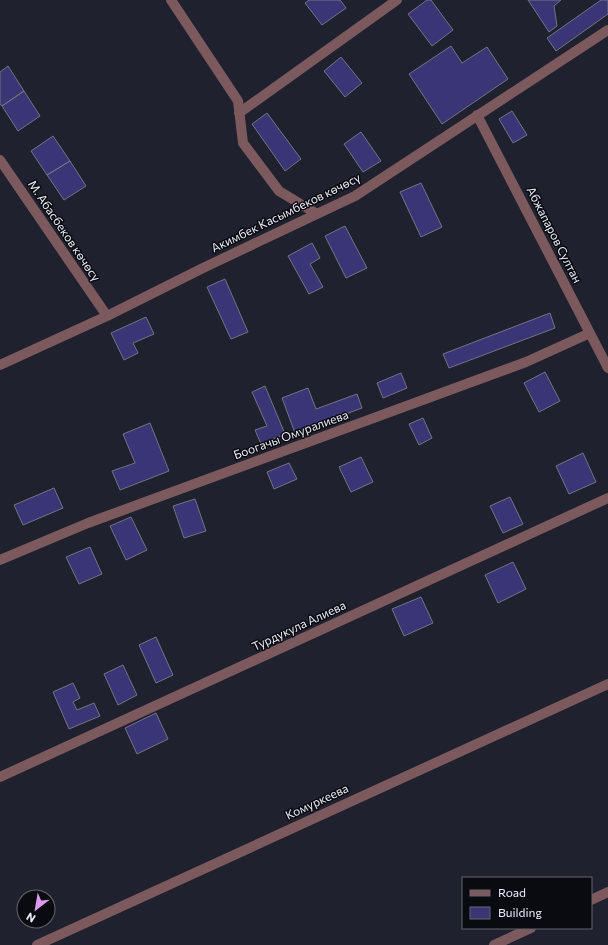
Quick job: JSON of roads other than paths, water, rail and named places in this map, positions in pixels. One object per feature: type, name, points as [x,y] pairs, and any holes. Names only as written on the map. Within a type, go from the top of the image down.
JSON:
[{"type":"street","points":[[172,0],[238,101],[243,143],[279,190],[317,214]]},
{"type":"street","points":[[239,113],[397,0]]},
{"type":"street","name":"Акимбек Касымбеков көчөсү","points":[[0,365],[107,316],[355,196],[608,30]]},
{"type":"street","name":"Абжапаров Султан","points":[[477,115],[608,368]]},
{"type":"street","name":"М. Абасбеков көчөсү","points":[[0,160],[107,316]]},
{"type":"street","name":"Боогачы Омуралиева","points":[[0,560],[88,523],[526,362],[590,333]]},
{"type":"street","name":"Турдукула Алиева","points":[[0,777],[608,498]]},
{"type":"street","name":"Комуркеева","points":[[37,945],[608,684]]},
{"type":"street","points":[[592,900],[608,892]]},
{"type":"street","points":[[494,945],[529,929]]}]
